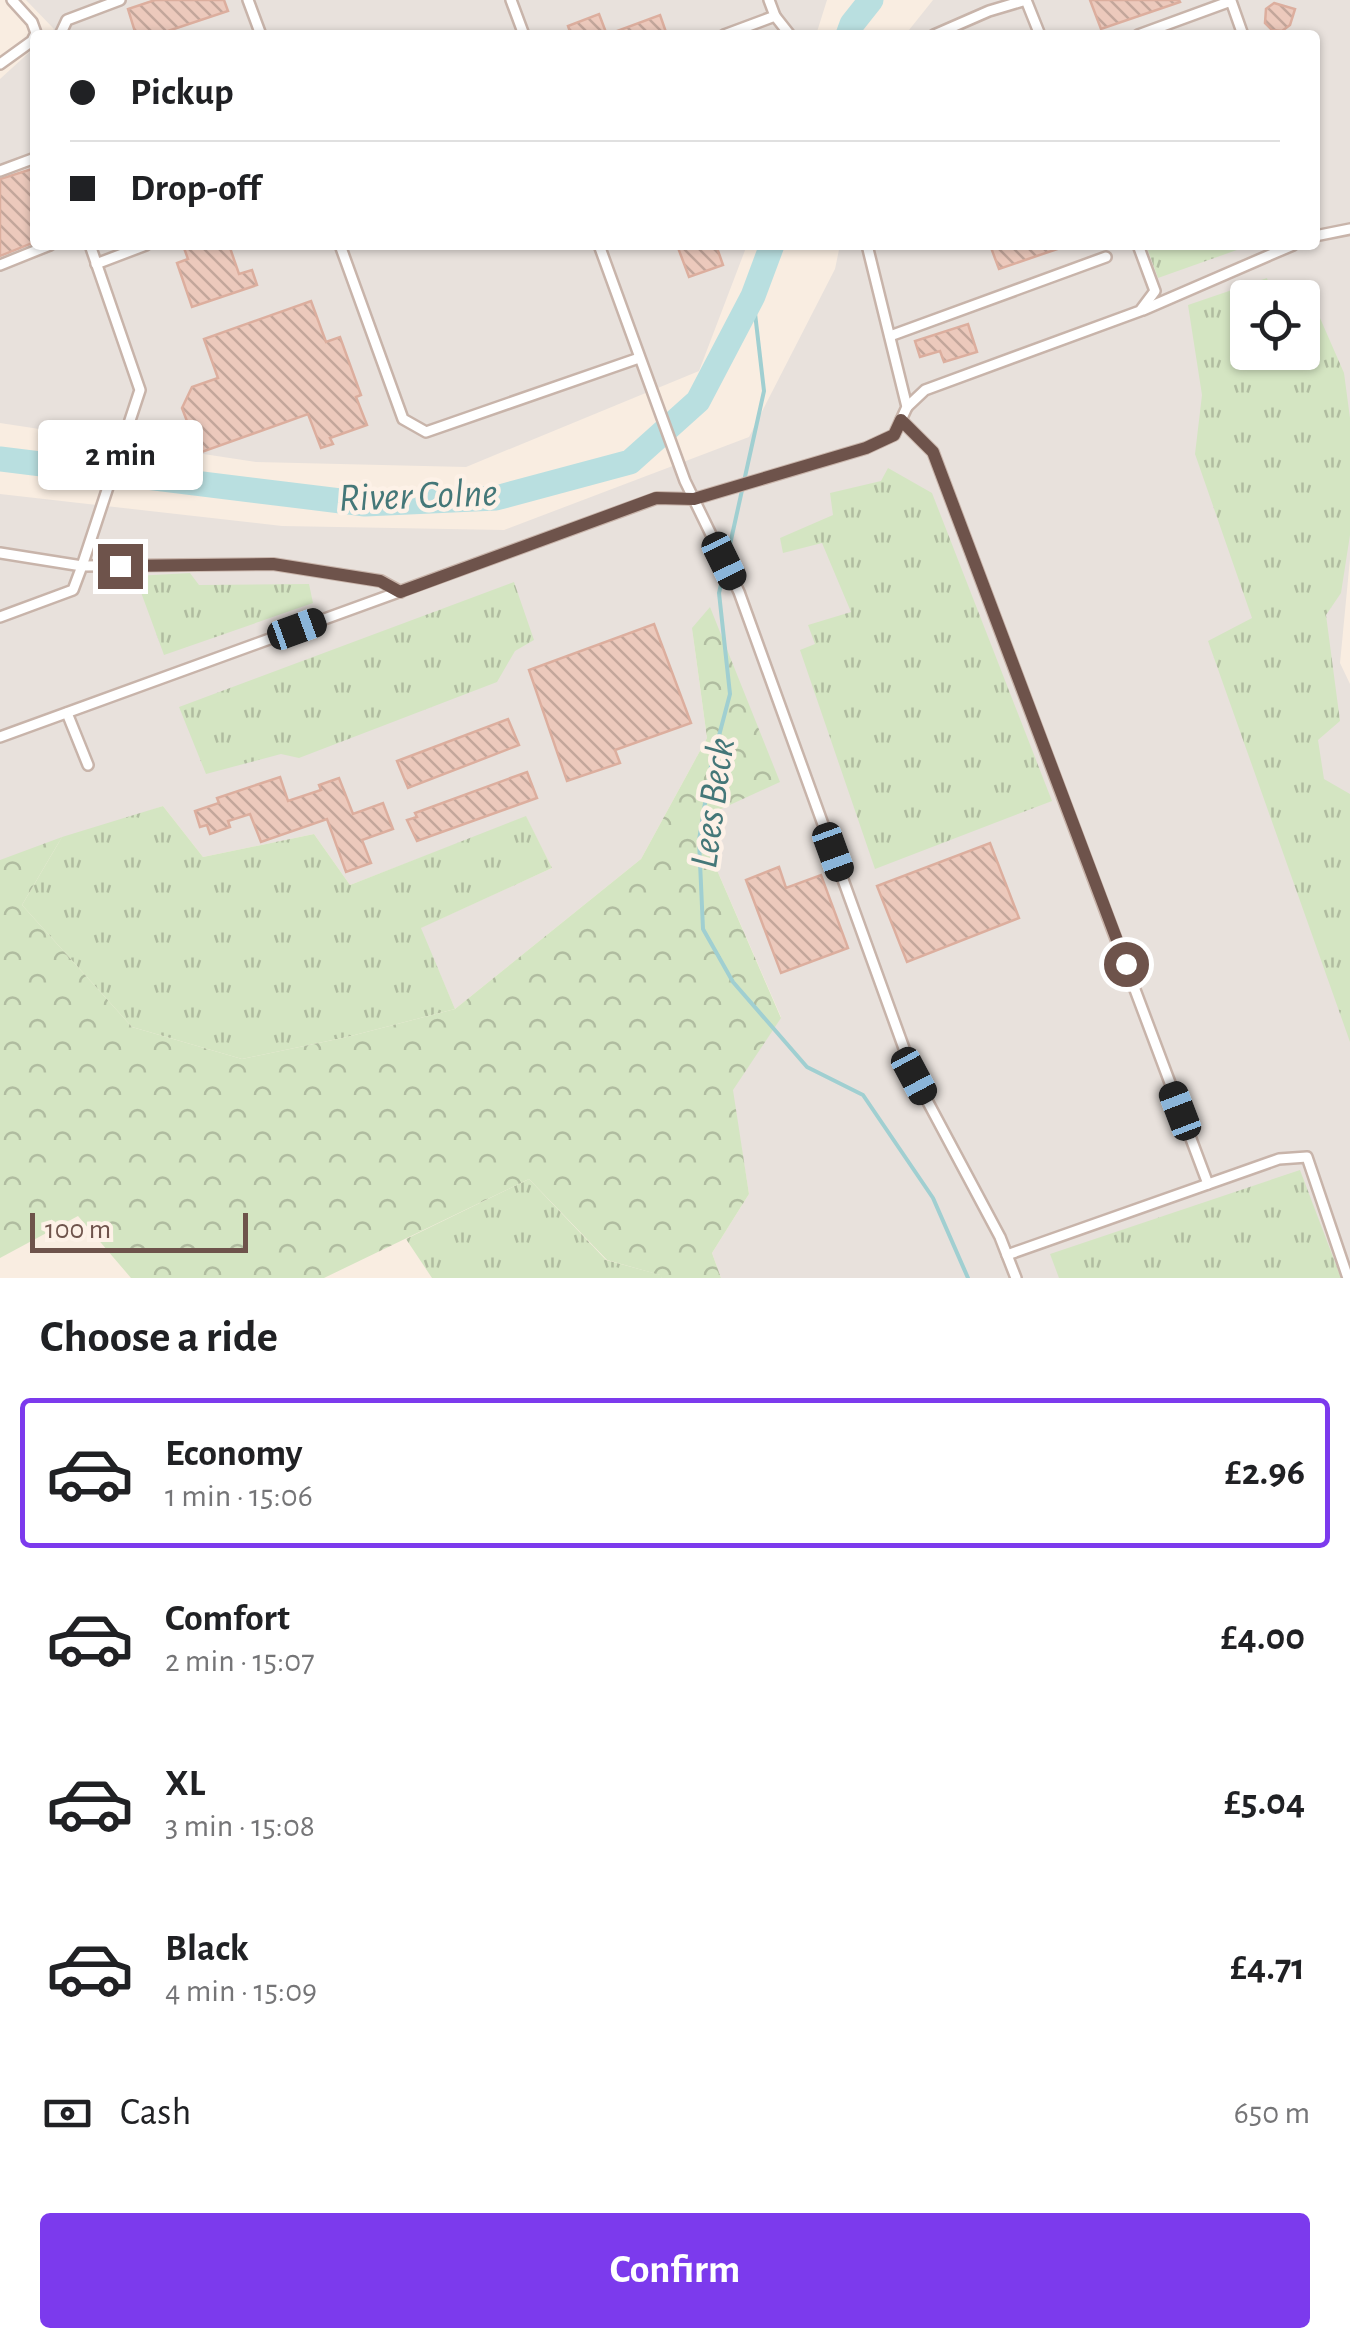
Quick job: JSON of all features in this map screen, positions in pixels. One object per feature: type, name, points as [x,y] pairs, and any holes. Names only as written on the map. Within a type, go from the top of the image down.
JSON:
[{"type":"lane","points":[[12,0],[35,30]]},
{"type":"lane","points":[[63,30],[68,20],[120,0]]},
{"type":"lane","points":[[248,0],[259,30]]},
{"type":"lane","points":[[511,0],[522,30]]},
{"type":"lane","points":[[769,0],[786,30]]},
{"type":"lane","points":[[945,30],[1026,0],[1038,30]]},
{"type":"lane","points":[[1151,30],[1231,0],[1241,30]]},
{"type":"lane","points":[[737,30],[775,16]]},
{"type":"lane","points":[[0,64],[30,42]]},
{"type":"lane","points":[[0,171],[30,160]]},
{"type":"lane","points":[[1320,235],[1350,229]]},
{"type":"lane","points":[[0,265],[38,250]]},
{"type":"lane","points":[[0,617],[73,590],[140,390],[92,250]]},
{"type":"lane","points":[[96,264],[133,250]]},
{"type":"lane","points":[[342,250],[403,419],[426,432],[639,358]]},
{"type":"lane","points":[[600,250],[685,481],[739,592],[914,1076],[1008,1255],[1016,1278]]},
{"type":"lane","points":[[868,250],[907,407]]},
{"type":"lane","points":[[1140,250],[1155,291],[1140,311]]},
{"type":"lane","points":[[0,737],[656,498],[694,499],[866,448],[894,435],[907,407],[925,390],[1220,280],[1283,250]]},
{"type":"lane","points":[[890,336],[1106,257]]},
{"type":"lane","points":[[901,420],[933,452],[1208,1184]]},
{"type":"lane","points":[[0,554],[82,566],[273,564],[380,581],[400,592]]},
{"type":"lane","points":[[68,713],[88,765]]},
{"type":"lane","points":[[1008,1255],[1279,1159],[1307,1157],[1348,1278]]},
{"type":"shaded area","points":[[26,0],[827,0],[818,30],[54,29]]},
{"type":"shaded area","points":[[933,0],[1350,0],[1350,559],[1340,663],[1350,684],[1350,1278],[721,1278],[712,1253],[749,1194],[732,1090],[781,1017],[713,861],[721,809],[692,628],[707,738],[641,859],[455,1009],[420,928],[552,868],[526,817],[350,885],[314,834],[203,857],[163,806],[0,862],[0,494],[282,526],[504,530],[749,437],[835,269],[839,250],[1320,250],[1320,30],[909,30]]},
{"type":"shaded area","points":[[30,52],[30,250],[745,250],[699,371],[466,467],[256,462],[0,423],[0,79]]},
{"type":"green space","points":[[1148,250],[1237,250],[1158,278]]},
{"type":"green space","points":[[1230,291],[1230,370],[1320,370],[1320,318],[1344,373],[1350,418],[1350,535],[1341,593],[1326,615],[1340,721],[1318,740],[1324,779],[1350,794],[1350,1042],[1208,641],[1252,618],[1195,454],[1202,395],[1188,305]]},
{"type":"green space","points":[[888,468],[932,493],[1052,801],[875,869],[800,650],[815,644],[808,625],[851,612],[822,543],[783,553],[780,538],[833,515],[830,493],[881,481]]},
{"type":"green space","points":[[190,573],[199,585],[309,584],[313,603],[164,655],[135,576]]},
{"type":"green space","points":[[514,582],[534,640],[515,651],[497,682],[299,758],[281,754],[206,774],[179,707]]},
{"type":"green space","points":[[710,607],[780,782],[721,809],[713,861],[781,1018],[733,1090],[749,1194],[712,1253],[721,1278],[662,1278],[607,1260],[529,1179],[324,1278],[131,1278],[78,1216],[0,1258],[0,860],[62,837],[22,905],[132,1027],[242,1059],[455,1009],[641,859],[707,738],[692,628]]},
{"type":"green space","points":[[163,806],[203,857],[314,834],[350,885],[526,816],[552,868],[421,928],[455,1009],[242,1059],[132,1027],[22,905],[62,837]]},
{"type":"green space","points":[[1300,1170],[1341,1278],[1059,1278],[1050,1254]]},
{"type":"green space","points":[[529,1179],[606,1260],[662,1278],[432,1278],[406,1239]]},
{"type":"building","points":[[155,0],[224,0],[228,11],[171,30],[134,30],[128,9]]},
{"type":"building","points":[[1090,0],[1179,0],[1180,2],[1101,29]]},
{"type":"building","points":[[1274,3],[1295,9],[1290,25],[1283,30],[1272,30],[1265,23],[1266,9]]},
{"type":"building","points":[[599,14],[605,30],[569,30],[568,26]]},
{"type":"building","points":[[660,15],[665,30],[620,30]]},
{"type":"building","points":[[30,170],[30,244],[0,256],[0,179]]},
{"type":"building","points":[[185,250],[231,250],[239,274],[252,270],[257,285],[192,307],[177,263],[188,259]]},
{"type":"building","points":[[679,250],[718,250],[723,265],[689,277]]},
{"type":"building","points":[[992,250],[1054,250],[999,269]]},
{"type":"building","points":[[311,301],[326,342],[340,337],[361,395],[356,397],[367,425],[330,438],[333,444],[321,448],[308,414],[199,453],[182,408],[192,387],[218,378],[204,339]]},
{"type":"building","points":[[968,324],[977,352],[944,362],[940,351],[920,357],[915,341]]},
{"type":"building","points":[[654,624],[691,723],[615,750],[620,763],[567,781],[529,670]]},
{"type":"building","points":[[508,719],[519,745],[408,788],[397,761]]},
{"type":"building","points":[[527,772],[537,798],[417,841],[407,820],[417,817],[415,813]]},
{"type":"building","points":[[280,777],[288,801],[321,790],[319,785],[339,778],[353,814],[383,803],[393,829],[362,840],[371,863],[346,872],[327,819],[261,842],[250,814],[228,821],[230,827],[210,834],[207,825],[200,827],[195,811],[219,803],[217,798]]},
{"type":"building","points":[[990,843],[1019,918],[907,962],[877,886]]},
{"type":"building","points":[[779,867],[786,888],[821,875],[848,948],[781,973],[746,880]]},
{"type":"waterway","name":"River Colne","points":[[850,30],[871,0]]},
{"type":"waterway","name":"River Colne","points":[[0,459],[365,504],[496,498],[630,462],[698,401],[753,296],[770,250]]},
{"type":"waterway","name":"Lees Beck","points":[[727,558],[764,391],[753,296]]},
{"type":"waterway","name":"Lees Beck","points":[[725,567],[719,593],[730,694],[711,766],[699,840],[703,929],[733,982],[807,1067],[863,1095],[933,1198],[968,1278]]},
{"type":"route","points":[[120,566],[273,564],[380,581],[400,592],[656,498],[694,499],[866,448],[894,435],[901,420],[933,452],[1126,964]]}]
